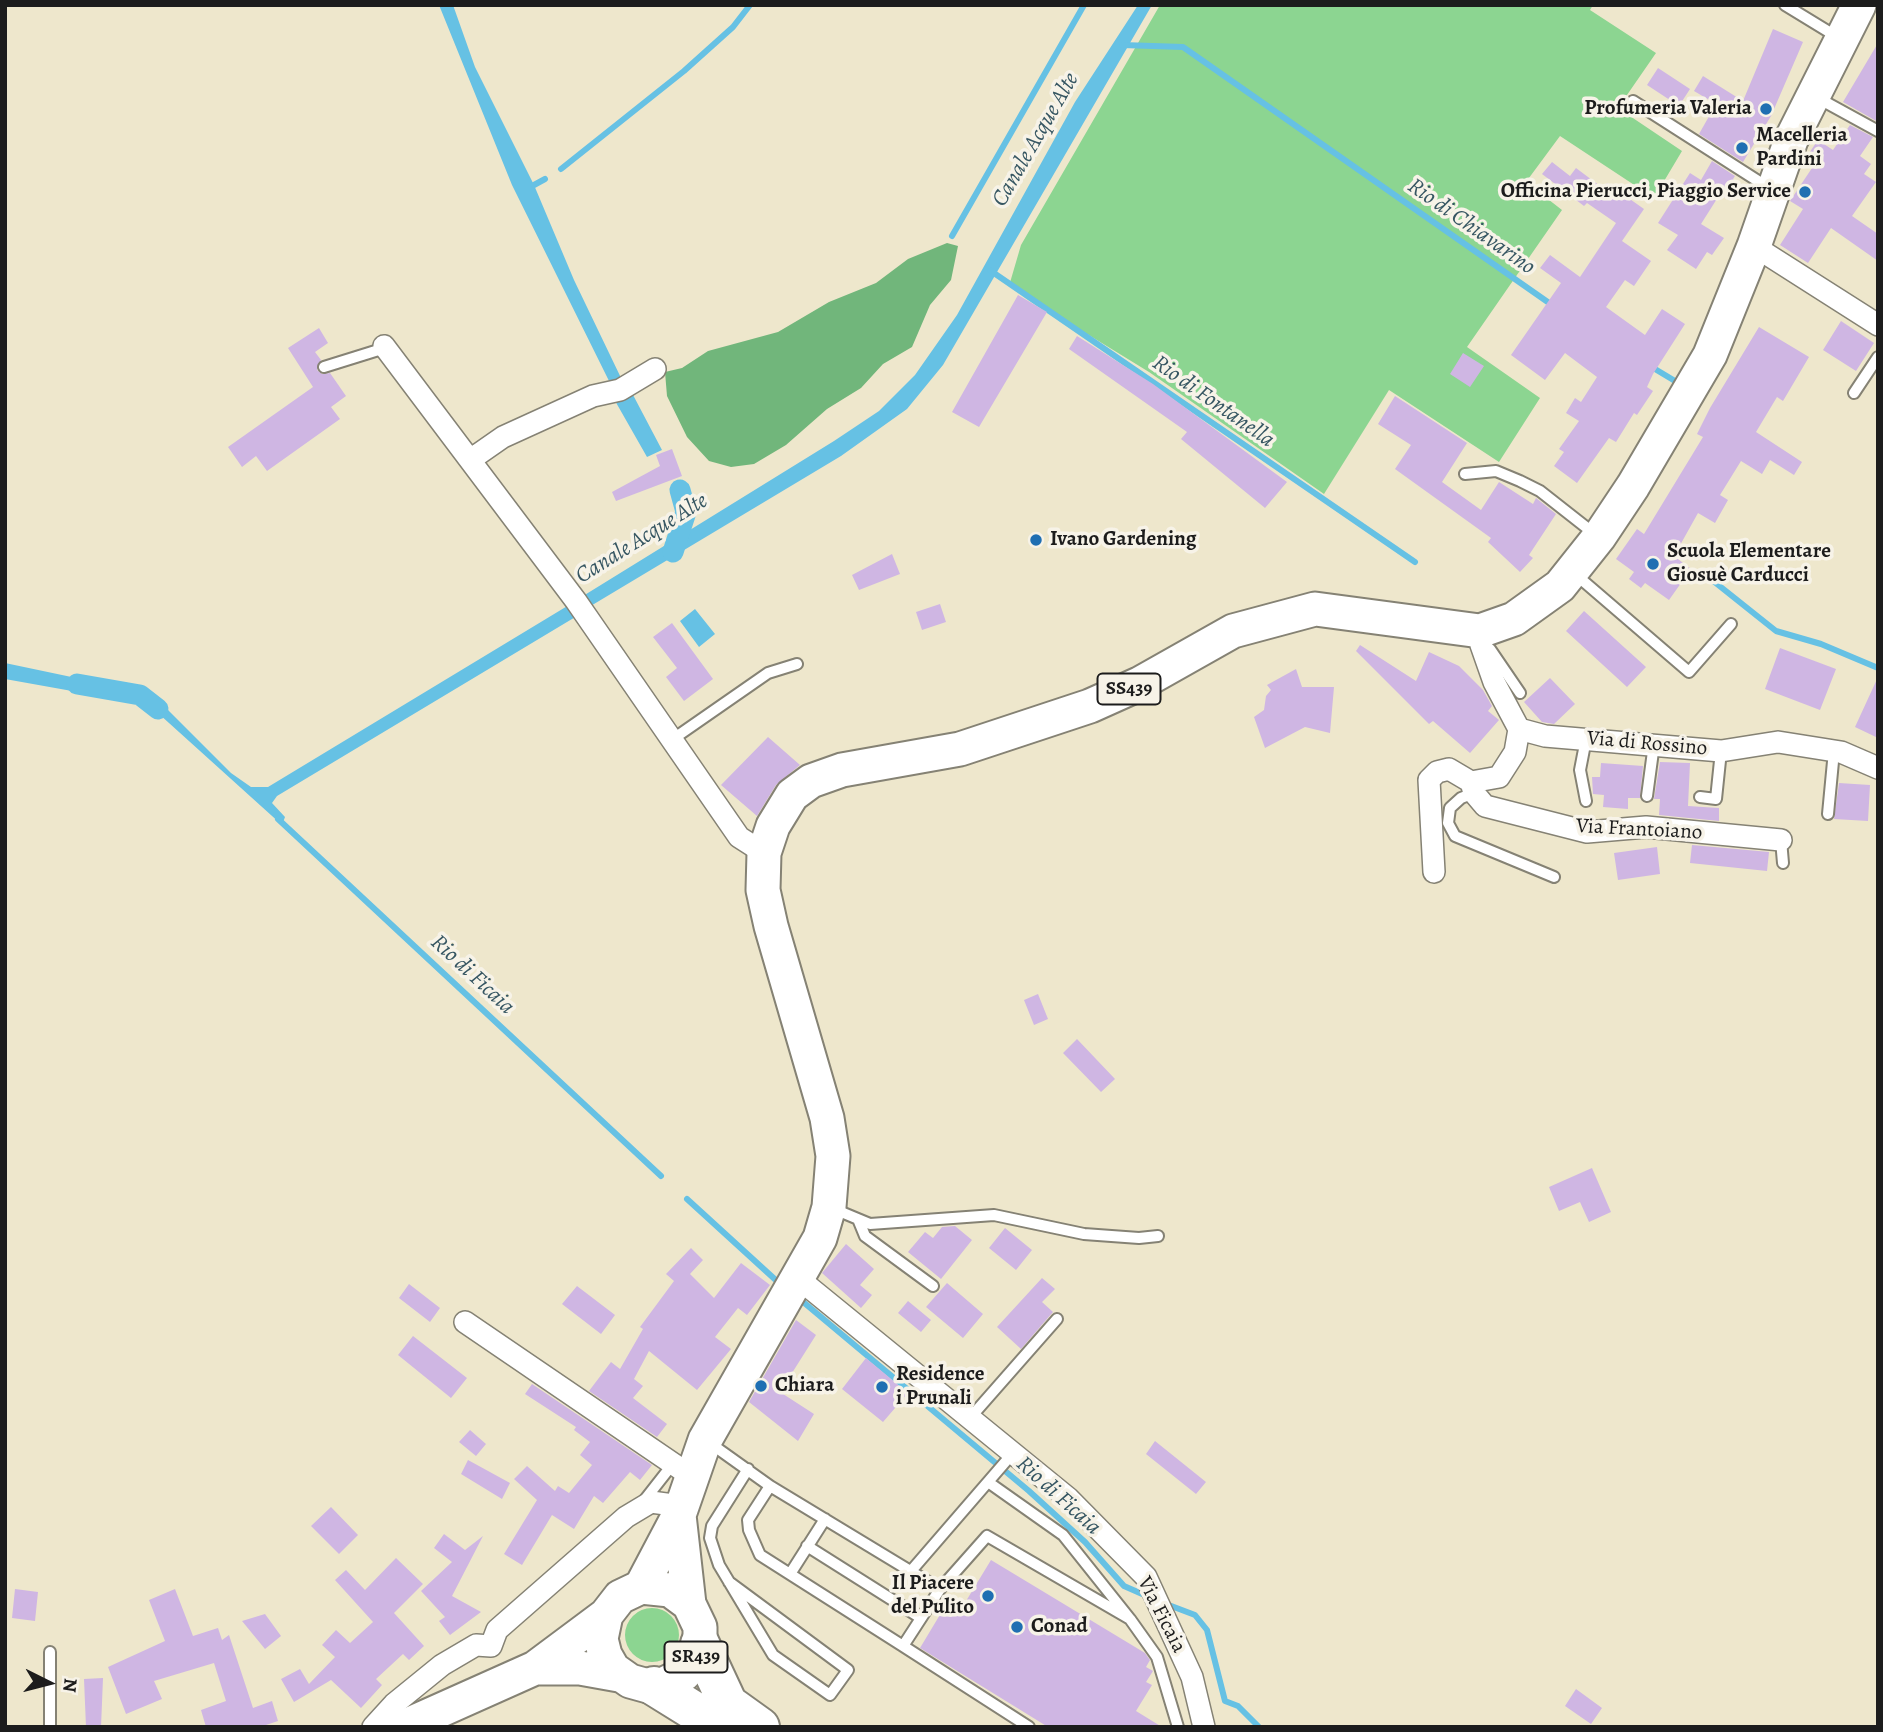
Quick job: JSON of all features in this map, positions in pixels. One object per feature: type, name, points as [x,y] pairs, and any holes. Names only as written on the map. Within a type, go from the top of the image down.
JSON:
[{"type":"highway","points":[[700,1644],[728,1703],[760,1727]]},
{"type":"highway","points":[[636,1680],[720,1727]]},
{"type":"main road","name":"SS439","points":[[641,1587],[705,1440],[820,1238],[844,1213],[827,1118],[763,890],[764,853],[773,826],[792,795],[811,780],[842,769],[960,749],[1090,706],[1173,667],[1233,631],[1315,609],[1480,631],[1514,619],[1560,586],[1599,537],[1633,486],[1710,355],[1754,246],[1791,140],[1859,5]]},
{"type":"main road","name":"SR439","points":[[636,1680],[670,1683],[684,1674],[695,1661],[700,1644],[698,1619],[689,1604],[681,1490]]},
{"type":"main road","points":[[403,1727],[523,1674],[606,1615],[620,1597],[641,1587],[670,1590],[689,1604]]},
{"type":"main road","points":[[606,1615],[602,1631],[603,1647],[609,1662],[636,1680]]},
{"type":"main road","points":[[523,1674],[588,1669],[636,1680]]},
{"type":"street","points":[[1754,246],[1878,325]]},
{"type":"street","points":[[384,347],[580,607],[738,837],[764,853]]},
{"type":"street","points":[[470,460],[503,437],[593,396],[620,390],[655,369]]},
{"type":"street","points":[[1473,788],[1499,777],[1515,752],[1519,729],[1494,682],[1481,645],[1480,631]]},
{"type":"street","name":"Via di Rossino","points":[[1519,729],[1545,736],[1721,751],[1778,742],[1834,751],[1878,768]]},
{"type":"street","name":"Via Frantoiano","points":[[1434,872],[1429,780],[1437,772],[1449,769],[1473,788],[1485,806],[1587,832],[1646,827],[1781,840]]},
{"type":"street","name":"Via Ficaia","points":[[799,1279],[1068,1498],[1146,1577],[1192,1677],[1204,1727]]},
{"type":"street","points":[[465,1322],[681,1490]]},
{"type":"street","points":[[491,1646],[497,1630],[639,1507],[681,1490]]},
{"type":"street","points":[[373,1727],[394,1704],[442,1665],[475,1645],[491,1646],[523,1674]]},
{"type":"lane","points":[[1785,5],[1842,40]]},
{"type":"lane","points":[[1813,96],[1878,131]]},
{"type":"lane","points":[[1633,101],[1773,190]]},
{"type":"lane","points":[[324,368],[384,347]]},
{"type":"lane","points":[[1854,393],[1878,357]]},
{"type":"lane","points":[[1465,474],[1496,471],[1520,481],[1540,491],[1599,537]]},
{"type":"lane","points":[[1572,572],[1689,672],[1731,624]]},
{"type":"lane","points":[[1480,631],[1520,693]]},
{"type":"lane","points":[[673,739],[768,673],[797,664]]},
{"type":"lane","points":[[1586,739],[1580,771],[1586,801]]},
{"type":"lane","points":[[1647,796],[1654,744]]},
{"type":"lane","points":[[1700,797],[1716,799],[1721,751]]},
{"type":"lane","points":[[1828,814],[1834,751]]},
{"type":"lane","points":[[1473,788],[1450,808],[1448,823],[1455,836],[1554,877]]},
{"type":"lane","points":[[1781,840],[1783,863]]},
{"type":"lane","points":[[844,1213],[870,1224],[993,1215],[1084,1234],[1139,1238],[1158,1236]]},
{"type":"lane","points":[[844,1213],[865,1236],[933,1286]]},
{"type":"lane","points":[[970,1418],[1058,1319]]},
{"type":"lane","points":[[705,1440],[770,1486],[940,1589]]},
{"type":"lane","points":[[911,1571],[1013,1453]]},
{"type":"lane","points":[[729,1581],[848,1670],[830,1695],[773,1655],[719,1565],[710,1538],[712,1526],[748,1469]]},
{"type":"lane","points":[[988,1482],[1063,1535],[1130,1619],[1157,1657],[1178,1727]]},
{"type":"lane","points":[[770,1486],[748,1520],[749,1530],[760,1555],[1029,1727]]},
{"type":"lane","points":[[639,1507],[681,1490]]},
{"type":"lane","points":[[790,1574],[825,1519]]},
{"type":"lane","points":[[904,1646],[940,1589],[987,1536],[1130,1619]]},
{"type":"lane","points":[[807,1546],[921,1618]]},
{"type":"lane","points":[[50,1652],[50,1727]]},
{"type":"green space","points":[[1160,5],[1593,5],[1590,10],[1656,53],[1618,108],[1682,151],[1654,198],[1560,136],[1526,182],[1562,210],[1467,347],[1540,398],[1499,462],[1389,390],[1324,494],[1149,372],[1009,286],[1021,245]]},
{"type":"green space","points":[[947,243],[958,246],[951,280],[930,305],[912,347],[883,364],[861,388],[827,409],[786,445],[754,464],[731,467],[709,461],[687,437],[667,396],[665,372],[682,368],[708,351],[778,332],[829,302],[876,283],[908,259]]},
{"type":"green space","points":[[652,1608],[671,1616],[679,1635],[671,1654],[652,1662],[633,1654],[625,1635],[633,1616]]},
{"type":"water","points":[[439,5],[453,5],[475,67],[534,185],[574,280],[622,380],[611,385],[512,185]]},
{"type":"water","points":[[1138,5],[1152,5],[943,365],[907,409],[841,456],[589,607],[583,596],[834,441],[879,411],[915,375],[957,315],[1075,102]]},
{"type":"water","points":[[632,393],[662,450],[647,457],[614,399]]},
{"type":"water","points":[[569,605],[577,616],[277,796],[272,803],[285,817],[282,825],[128,686],[147,693],[164,706],[231,773],[251,787],[268,787]]},
{"type":"water","points":[[695,609],[715,634],[699,647],[680,621]]},
{"type":"water","points":[[5,663],[100,683],[111,698],[5,679]]},
{"type":"building","points":[[1773,29],[1803,42],[1771,116],[1743,162],[1699,134],[1716,104],[1694,91],[1703,76],[1743,101]]},
{"type":"building","points":[[1878,43],[1878,122],[1843,102]]},
{"type":"building","points":[[1658,68],[1690,89],[1679,106],[1647,85]]},
{"type":"building","points":[[1850,125],[1873,137],[1860,156],[1871,164],[1864,174],[1876,182],[1852,216],[1878,234],[1878,261],[1831,228],[1808,263],[1780,245],[1803,209],[1790,201],[1814,165],[1805,159],[1818,140],[1833,150]]},
{"type":"building","points":[[1712,161],[1735,176],[1733,179],[1737,182],[1727,199],[1720,194],[1701,224],[1724,238],[1712,255],[1707,252],[1696,269],[1667,250],[1678,235],[1658,223],[1690,173],[1701,180]]},
{"type":"building","points":[[1552,162],[1570,176],[1576,168],[1604,189],[1607,183],[1644,209],[1622,241],[1651,261],[1634,286],[1625,280],[1606,307],[1645,335],[1662,309],[1685,324],[1653,374],[1647,387],[1653,391],[1637,415],[1634,413],[1616,442],[1609,438],[1577,483],[1554,466],[1564,452],[1559,449],[1579,421],[1566,413],[1575,398],[1581,402],[1597,377],[1565,353],[1545,380],[1511,355],[1561,283],[1540,268],[1550,255],[1580,277],[1616,223],[1587,203],[1584,206],[1542,174]]},
{"type":"building","points":[[1018,295],[1047,312],[979,427],[952,412]]},
{"type":"building","points":[[1841,321],[1874,343],[1856,371],[1823,350]]},
{"type":"building","points":[[1759,327],[1809,357],[1783,401],[1777,397],[1756,432],[1802,462],[1794,475],[1770,460],[1762,474],[1741,461],[1720,495],[1728,500],[1715,523],[1698,513],[1674,556],[1691,569],[1669,600],[1645,583],[1641,588],[1629,579],[1634,572],[1616,559],[1637,529],[1644,534],[1703,437],[1697,434],[1710,408]]},
{"type":"building","points":[[319,328],[328,343],[315,352],[321,360],[317,370],[322,374],[330,373],[346,396],[331,407],[340,419],[267,471],[256,456],[242,467],[228,447],[313,387],[288,348]]},
{"type":"building","points":[[1077,336],[1153,384],[1287,482],[1265,508],[1181,439],[1187,432],[1069,349]]},
{"type":"building","points":[[1463,353],[1484,366],[1470,387],[1450,374]]},
{"type":"building","points":[[1395,396],[1467,443],[1442,482],[1481,510],[1499,482],[1533,504],[1536,498],[1556,514],[1529,555],[1533,558],[1520,572],[1488,542],[1491,538],[1395,469],[1411,445],[1378,424]]},
{"type":"building","points":[[672,449],[682,476],[616,501],[612,492],[660,466],[656,455]]},
{"type":"building","points":[[892,554],[900,574],[859,590],[852,575]]},
{"type":"building","points":[[940,604],[946,622],[922,630],[916,612]]},
{"type":"building","points":[[1584,611],[1646,667],[1627,687],[1566,631]]},
{"type":"building","points":[[672,623],[713,679],[684,701],[666,677],[677,668],[653,637]]},
{"type":"building","points":[[1360,645],[1416,681],[1429,652],[1459,666],[1483,690],[1492,706],[1488,711],[1499,720],[1470,753],[1433,721],[1429,724],[1356,651]]},
{"type":"building","points":[[1780,648],[1836,669],[1820,710],[1765,689]]},
{"type":"building","points":[[1296,669],[1302,687],[1334,687],[1330,733],[1305,727],[1265,748],[1254,717],[1264,710],[1266,696],[1271,690],[1267,685]]},
{"type":"building","points":[[1878,677],[1878,738],[1855,727]]},
{"type":"building","points":[[1550,678],[1575,704],[1554,724],[1542,722],[1524,702]]},
{"type":"building","points":[[768,737],[800,765],[776,785],[757,816],[721,785]]},
{"type":"building","points":[[1660,762],[1690,763],[1688,806],[1719,808],[1719,821],[1659,815],[1660,799],[1654,799]]},
{"type":"building","points":[[1601,763],[1643,766],[1640,798],[1628,798],[1628,809],[1603,807],[1604,795],[1593,794],[1592,777],[1600,777]]},
{"type":"building","points":[[1839,783],[1870,785],[1868,821],[1834,819]]},
{"type":"building","points":[[1692,845],[1769,852],[1767,871],[1690,863]]},
{"type":"building","points":[[1657,847],[1660,874],[1618,880],[1614,853]]},
{"type":"building","points":[[1038,994],[1048,1019],[1034,1025],[1024,1000]]},
{"type":"building","points":[[1077,1039],[1115,1079],[1101,1092],[1063,1053]]},
{"type":"building","points":[[1592,1168],[1611,1212],[1589,1222],[1580,1202],[1559,1211],[1549,1187]]},
{"type":"building","points":[[955,1226],[972,1240],[941,1279],[908,1252],[925,1232],[933,1238],[942,1227]]},
{"type":"building","points":[[1005,1228],[1032,1250],[1016,1270],[989,1248]]},
{"type":"building","points":[[846,1244],[874,1269],[860,1285],[872,1295],[861,1308],[822,1273]]},
{"type":"building","points":[[691,1248],[703,1260],[690,1274],[714,1298],[741,1263],[770,1285],[747,1315],[738,1308],[715,1337],[731,1349],[697,1390],[649,1351],[634,1379],[643,1386],[633,1398],[667,1424],[657,1437],[589,1391],[611,1362],[620,1369],[643,1329],[640,1327],[674,1281],[666,1274]]},
{"type":"building","points":[[1042,1278],[1055,1289],[1042,1302],[1053,1312],[1021,1349],[997,1327]]},
{"type":"building","points":[[947,1283],[983,1314],[963,1338],[926,1307]]},
{"type":"building","points":[[409,1284],[440,1308],[430,1322],[399,1298]]},
{"type":"building","points":[[577,1286],[615,1315],[601,1334],[562,1304]]},
{"type":"building","points":[[908,1301],[931,1320],[921,1332],[898,1313]]},
{"type":"building","points":[[796,1320],[816,1335],[780,1392],[814,1414],[798,1441],[749,1402]]},
{"type":"building","points":[[413,1336],[467,1378],[451,1398],[398,1355]]},
{"type":"building","points":[[866,1358],[908,1393],[883,1422],[842,1389]]},
{"type":"building","points":[[532,1384],[652,1465],[640,1480],[630,1472],[603,1503],[594,1496],[574,1529],[552,1515],[522,1565],[504,1554],[537,1500],[514,1479],[527,1466],[555,1491],[558,1486],[569,1493],[592,1465],[580,1455],[590,1442],[574,1430],[576,1427],[525,1394]]},
{"type":"building","points":[[470,1430],[486,1444],[476,1456],[459,1442]]},
{"type":"building","points":[[1155,1441],[1206,1482],[1196,1494],[1146,1454]]},
{"type":"building","points":[[468,1460],[510,1483],[502,1499],[461,1474]]},
{"type":"building","points":[[331,1507],[358,1535],[339,1554],[311,1526]]},
{"type":"building","points":[[444,1534],[465,1550],[483,1536],[452,1596],[481,1612],[450,1635],[439,1621],[445,1617],[421,1591],[452,1562],[434,1548]]},
{"type":"building","points":[[396,1558],[423,1584],[394,1613],[424,1646],[409,1660],[403,1654],[376,1679],[382,1685],[361,1708],[331,1680],[294,1702],[281,1679],[300,1669],[309,1684],[335,1657],[322,1645],[336,1630],[350,1643],[373,1622],[335,1580],[346,1570],[365,1590]]},
{"type":"building","name":"Conad","points":[[991,1560],[1145,1653],[1150,1660],[1146,1667],[1153,1671],[1146,1682],[1152,1685],[1136,1711],[1162,1727],[1048,1727],[920,1648],[950,1598],[963,1606]]},
{"type":"building","points":[[15,1589],[38,1592],[35,1621],[12,1618]]},
{"type":"building","points":[[175,1589],[193,1636],[218,1628],[222,1640],[229,1635],[253,1708],[272,1701],[278,1721],[260,1727],[206,1727],[201,1710],[226,1701],[214,1663],[154,1681],[162,1699],[126,1714],[108,1667],[165,1641],[149,1600]]},
{"type":"building","points":[[265,1614],[281,1636],[265,1649],[242,1621]]},
{"type":"building","points":[[103,1678],[101,1727],[86,1727],[84,1679]]},
{"type":"building","points":[[1576,1689],[1602,1708],[1591,1724],[1565,1706]]},
{"type":"waterway","points":[[561,169],[684,71],[733,27],[750,5]]},
{"type":"waterway","points":[[952,236],[1084,5]]},
{"type":"waterway","name":"Rio di Chiavarino","points":[[1122,45],[1183,47],[1552,305]]},
{"type":"waterway","points":[[534,185],[545,179]]},
{"type":"waterway","name":"Rio di Fontanella","points":[[991,271],[1415,562]]},
{"type":"waterway","name":"Rio di Chiavarino","points":[[1650,366],[1680,384]]},
{"type":"waterway","points":[[673,552],[686,512],[680,490]]},
{"type":"waterway","name":"Rio di Fontanella","points":[[1707,576],[1776,631],[1821,644],[1878,668]]},
{"type":"waterway","name":"Canale Acque Alte","points":[[77,684],[140,695],[158,709]]},
{"type":"waterway","name":"Rio di Ficaia","points":[[278,819],[661,1176]]},
{"type":"waterway","name":"Rio di Ficaia","points":[[687,1199],[779,1283]]},
{"type":"waterway","name":"Rio di Ficaia","points":[[802,1301],[1029,1491],[1085,1542],[1124,1586],[1149,1597]]},
{"type":"waterway","name":"Rio di Ficaia","points":[[1166,1604],[1195,1615],[1207,1630],[1225,1701],[1238,1706],[1259,1727]]},
{"type":"place","name":"Profumeria Valeria","points":[[1766,109]]},
{"type":"place","name":"Macelleria Pardini","points":[[1742,148]]},
{"type":"place","name":"Officina Pierucci, Piaggio Service","points":[[1805,192]]},
{"type":"place","name":"Ivano Gardening","points":[[1036,540]]},
{"type":"place","name":"Scuola Elementare Giosuè Carducci","points":[[1653,564]]},
{"type":"place","name":"Chiara","points":[[761,1386]]},
{"type":"place","name":"Residence i Prunali","points":[[882,1387]]},
{"type":"place","name":"Il Piacere del Pulito","points":[[988,1596]]},
{"type":"place","name":"Conad","points":[[1017,1627]]}]
